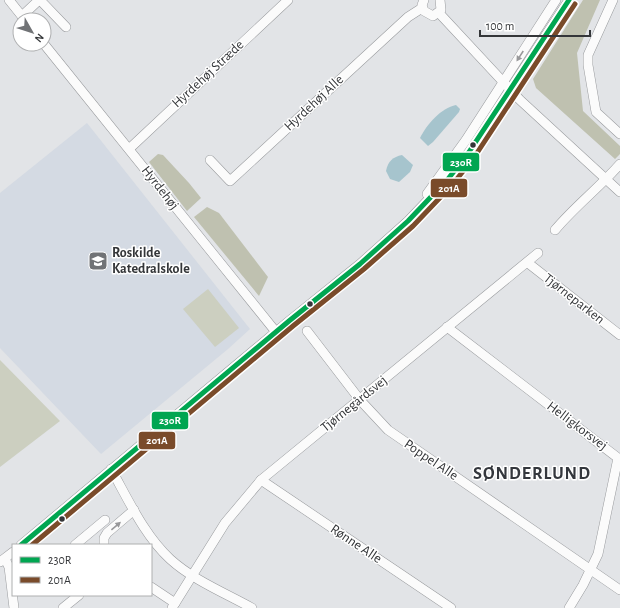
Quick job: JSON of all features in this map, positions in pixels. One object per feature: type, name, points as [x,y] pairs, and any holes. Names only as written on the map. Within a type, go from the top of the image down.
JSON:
[{"type":"street","points":[[9,0],[18,12]]},
{"type":"street","points":[[28,12],[38,0],[66,27]]},
{"type":"street","name":"Hyrdehøj Stræde","points":[[129,149],[288,0]]},
{"type":"street","points":[[439,13],[442,7],[440,0]]},
{"type":"street","points":[[408,221],[466,140],[556,0]]},
{"type":"street","points":[[22,544],[276,332],[360,264],[408,221],[448,179],[467,155],[570,0]]},
{"type":"street","points":[[613,0],[588,55],[588,65],[596,112],[620,134]]},
{"type":"street","points":[[423,4],[429,15],[439,13]]},
{"type":"street","name":"Hyrdehøj Alle","points":[[210,160],[230,181],[408,16],[423,4]]},
{"type":"street","points":[[439,13],[511,90],[620,192]]},
{"type":"street","name":"Hyrdehøj","points":[[50,52],[276,332]]},
{"type":"street","points":[[555,230],[576,206],[606,180],[620,164]]},
{"type":"street","name":"Tjørnegårdsvej","points":[[174,605],[225,523],[261,480],[528,263],[538,253]]},
{"type":"street","name":"Tjørneparken","points":[[528,263],[620,335]]},
{"type":"street","name":"Helligkorsvej","points":[[447,328],[618,458],[604,532],[598,554],[591,570],[569,608]]},
{"type":"street","name":"Poppel Alle","points":[[307,331],[360,400],[388,430],[620,590]]},
{"type":"street","points":[[111,469],[153,540],[164,552],[192,574],[252,608]]},
{"type":"street","name":"Rønne Alle","points":[[261,480],[451,608]]},
{"type":"street","points":[[104,544],[104,538],[107,534],[134,510]]},
{"type":"street","points":[[75,544],[105,520]]},
{"type":"street","points":[[12,553],[2,561],[9,567],[12,591]]},
{"type":"street","points":[[152,588],[174,605]]},
{"type":"street","points":[[13,596],[14,608]]},
{"type":"street","points":[[63,608],[78,596]]},
{"type":"shaded area","name":"Roskilde Katedralskole","points":[[87,123],[250,329],[101,454],[0,348],[0,193]]},
{"type":"shaded area","points":[[208,289],[239,328],[215,347],[183,309]]},
{"type":"shaded area","points":[[0,360],[60,421],[0,467]]},
{"type":"green space","points":[[583,0],[600,0],[577,53],[583,111],[620,146],[620,154],[615,159],[536,88],[533,79]]},
{"type":"green space","points":[[158,154],[163,155],[201,198],[187,211],[149,162]]},
{"type":"green space","points":[[207,207],[219,213],[268,277],[259,296],[194,217]]},
{"type":"water","points":[[456,105],[460,109],[459,112],[428,146],[420,138],[426,127],[445,109]]},
{"type":"water","points":[[402,155],[413,165],[410,172],[399,182],[390,179],[386,171],[391,160]]},
{"type":"transit line","name":"230R","points":[[22,544],[289,321],[360,264],[408,221],[448,179],[469,152],[569,0]]},
{"type":"transit line","name":"201A","points":[[33,544],[293,326],[364,269],[413,226],[453,184],[475,156],[575,4]]},
{"type":"place","name":"Roskilde Katedralskole","points":[[98,261]]},
{"type":"district","name":"SØNDERLUND","points":[[532,474]]}]
